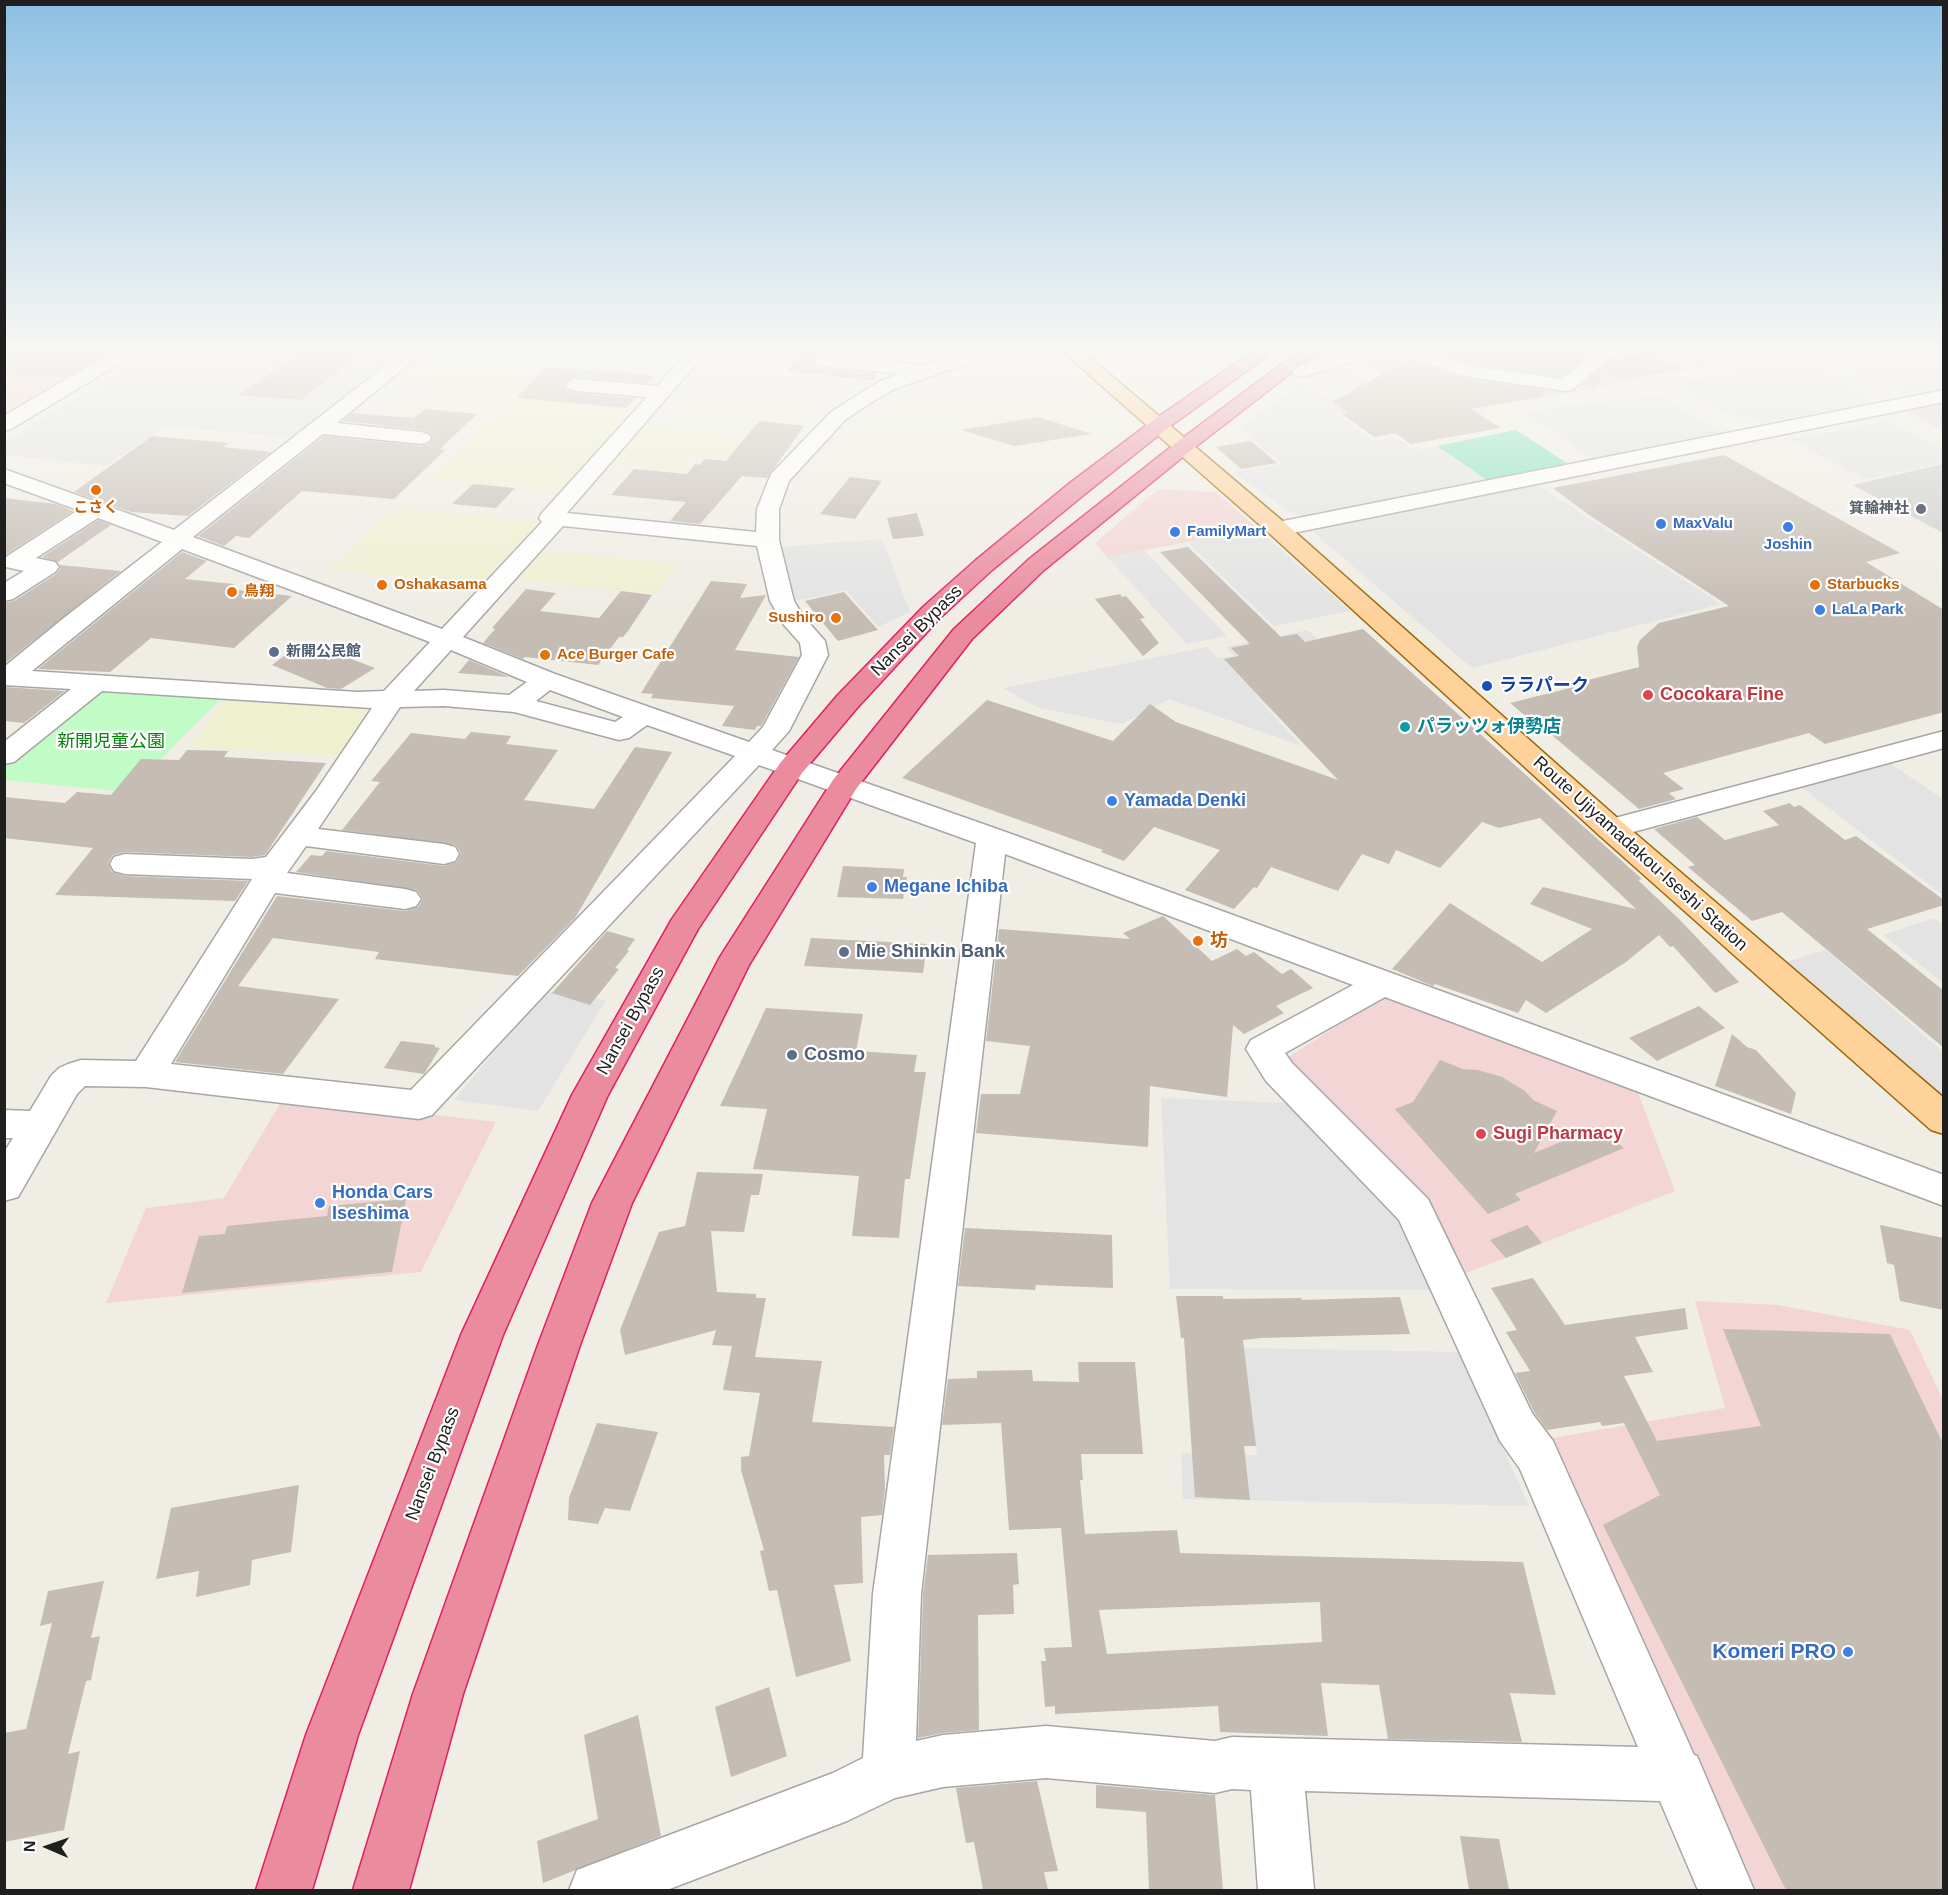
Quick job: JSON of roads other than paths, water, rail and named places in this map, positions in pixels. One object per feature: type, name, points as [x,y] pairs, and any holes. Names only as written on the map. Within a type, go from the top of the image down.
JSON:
[{"type":"highway","name":"Nansei Bypass","points":[[284,1890],[332,1735],[482,1335],[596,1084],[683,927],[791,768],[847,702],[932,612],[984,565],[1169,437]]},
{"type":"highway","name":"Nansei Bypass","points":[[381,1890],[438,1694],[559,1345],[612,1203],[732,965],[843,786],[963,634],[1170,437]]},
{"type":"main road","name":"Route Ujiyamadakou-Iseshi Station","points":[[1173,437],[1278,529],[1611,829],[1944,1120]]},
{"type":"street","points":[[7,677],[306,437]]},
{"type":"street","points":[[416,437],[421,438]]},
{"type":"street","points":[[622,437],[550,518],[767,540]]},
{"type":"street","points":[[4,1186],[22,1124],[72,1077],[91,1072],[146,1074],[419,1105],[775,731],[815,655],[812,641],[793,620],[782,601],[767,540],[768,509],[779,479],[818,437]]},
{"type":"street","points":[[1278,529],[1737,437]]},
{"type":"street","points":[[4,475],[448,640],[546,680],[752,755],[992,838],[1944,1191]]},
{"type":"street","points":[[4,594],[47,567],[14,562],[96,509]]},
{"type":"street","points":[[146,1074],[271,874],[390,701],[557,519]]},
{"type":"street","points":[[7,677],[390,701],[444,698],[515,704],[618,732],[644,715]]},
{"type":"street","points":[[515,704],[546,680]]},
{"type":"street","points":[[4,756],[97,682]]},
{"type":"street","points":[[1611,829],[1944,739]]},
{"type":"street","points":[[298,836],[444,854]]},
{"type":"street","points":[[888,1773],[897,1594],[992,838]]},
{"type":"street","points":[[126,864],[252,869],[271,874],[284,883],[405,899]]},
{"type":"street","points":[[1381,984],[1264,1049],[1279,1072],[1414,1210],[1516,1427],[1537,1456],[1678,1775],[1726,1890]]},
{"type":"street","points":[[597,1890],[847,1794],[888,1773],[943,1761],[1007,1754],[1046,1752],[1215,1767],[1232,1763],[1678,1775]]},
{"type":"street","points":[[1275,1764],[1286,1890]]},
{"type":"place","name":"こさく","points":[[96,490]]},
{"type":"place","name":"箕輪神社","points":[[1921,509]]},
{"type":"place","name":"MaxValu","points":[[1661,524]]},
{"type":"place","name":"Joshin","points":[[1788,527]]},
{"type":"place","name":"FamilyMart","points":[[1175,532]]},
{"type":"place","name":"Oshakasama","points":[[382,585]]},
{"type":"place","name":"Starbucks","points":[[1815,585]]},
{"type":"place","name":"鳥翔","points":[[232,592]]},
{"type":"place","name":"LaLa Park","points":[[1820,610]]},
{"type":"place","name":"Sushiro","points":[[836,618]]},
{"type":"place","name":"新開公民館","points":[[274,652]]},
{"type":"place","name":"Ace Burger Cafe","points":[[545,655]]},
{"type":"place","name":"ララパーク","points":[[1487,686]]},
{"type":"place","name":"Cocokara Fine","points":[[1648,695]]},
{"type":"place","name":"パラッツォ伊勢店","points":[[1405,727]]},
{"type":"place","name":"Yamada Denki","points":[[1112,801]]},
{"type":"place","name":"Megane Ichiba","points":[[872,887]]},
{"type":"place","name":"坊","points":[[1198,941]]},
{"type":"place","name":"Mie Shinkin Bank","points":[[844,952]]},
{"type":"place","name":"Cosmo","points":[[792,1055]]},
{"type":"place","name":"Sugi Pharmacy","points":[[1481,1134]]},
{"type":"place","name":"Honda Cars Iseshima","points":[[320,1203]]},
{"type":"place","name":"Komeri PRO","points":[[1848,1652]]},
{"type":"park label","name":"新開児童公園","points":[[111,742]]}]
